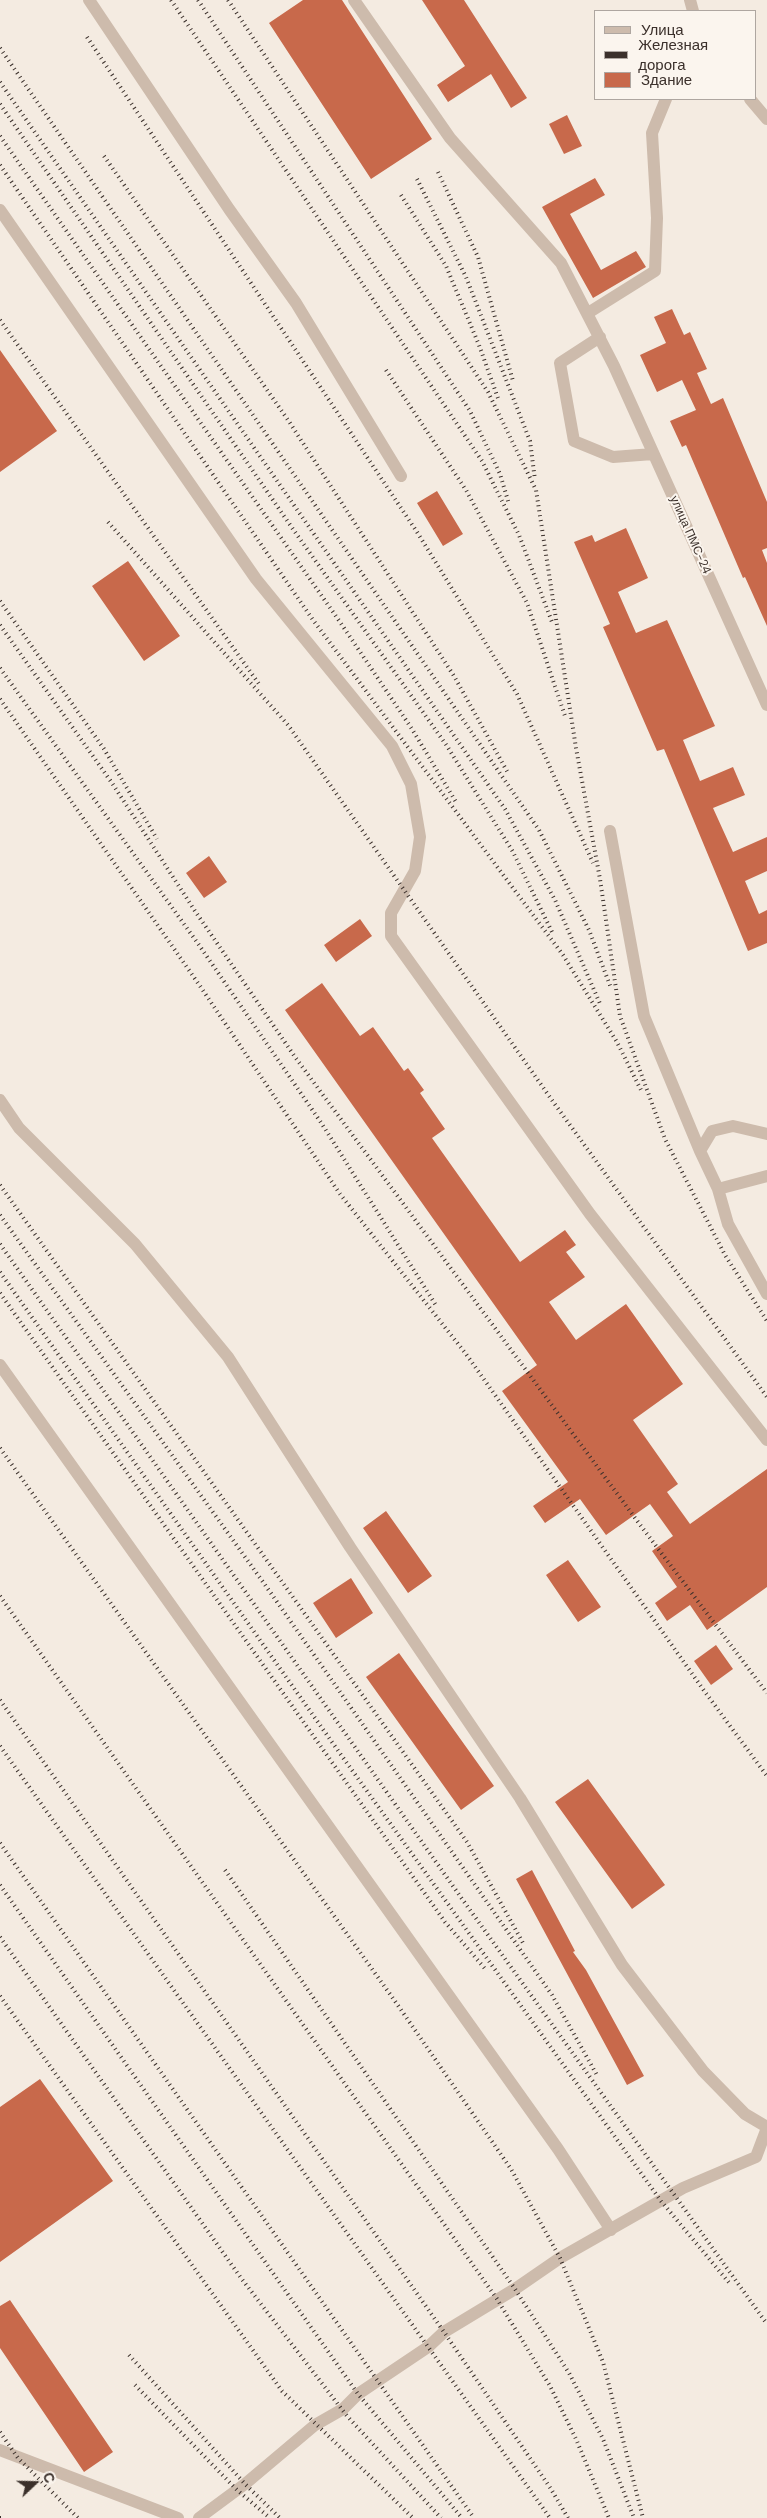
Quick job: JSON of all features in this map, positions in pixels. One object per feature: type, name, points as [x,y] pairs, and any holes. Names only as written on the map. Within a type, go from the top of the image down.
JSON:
[{"type":"street","points":[[89,0],[229,209],[296,303],[401,476]]},
{"type":"street","name":"улица ПМС-24","points":[[354,0],[450,138],[561,263],[614,366],[767,705]]},
{"type":"street","points":[[588,313],[655,271],[657,218],[652,133],[666,100]]},
{"type":"street","points":[[751,100],[767,119]]},
{"type":"street","points":[[0,210],[256,578],[392,746],[411,784],[420,837],[415,871],[391,913],[391,936],[590,1214],[767,1440]]},
{"type":"street","points":[[600,337],[560,362],[574,440],[613,457],[654,454]]},
{"type":"street","points":[[610,831],[644,1016],[700,1151],[718,1189],[728,1224],[767,1294]]},
{"type":"street","points":[[0,1100],[19,1128],[135,1244],[228,1357],[350,1547],[520,1798],[622,1965],[704,2071],[746,2114],[767,2127],[756,2157],[683,2188],[560,2258],[515,2289],[444,2332],[428,2347],[358,2394],[343,2409],[315,2426],[245,2484],[199,2518]]},
{"type":"street","points":[[700,1151],[712,1131],[719,1129],[733,1126],[767,1134]]},
{"type":"street","points":[[718,1189],[767,1176]]},
{"type":"street","points":[[0,1364],[535,2117],[611,2230]]},
{"type":"street","points":[[0,2450],[178,2518]]},
{"type":"building","points":[[303,0],[342,0],[432,139],[371,179],[269,23]]},
{"type":"building","points":[[422,0],[464,0],[527,98],[511,108],[491,74],[448,102],[437,85],[465,66]]},
{"type":"building","points":[[567,115],[582,146],[564,154],[549,124]]},
{"type":"building","points":[[595,178],[605,195],[570,214],[601,270],[636,251],[646,267],[593,298],[542,207]]},
{"type":"building","points":[[672,309],[684,335],[690,332],[707,369],[697,373],[711,404],[723,398],[767,502],[767,548],[762,550],[767,563],[767,626],[745,577],[743,578],[686,445],[682,447],[670,421],[696,410],[682,380],[657,392],[640,355],[666,343],[654,317]]},
{"type":"building","points":[[0,350],[57,431],[0,472]]},
{"type":"building","points":[[437,491],[463,534],[443,546],[417,503]]},
{"type":"building","points":[[626,528],[648,578],[618,592],[636,633],[667,620],[715,726],[683,740],[700,781],[733,767],[745,795],[713,808],[733,852],[767,837],[767,871],[745,881],[759,914],[767,910],[767,943],[748,951],[664,749],[657,751],[603,627],[610,624],[574,542],[592,535],[595,542]]},
{"type":"building","points":[[128,561],[180,636],[144,661],[92,586]]},
{"type":"building","points":[[209,856],[227,882],[204,898],[186,873]]},
{"type":"building","points":[[360,919],[372,936],[336,962],[324,945]]},
{"type":"building","points":[[322,983],[360,1036],[373,1027],[404,1071],[408,1068],[424,1090],[420,1093],[445,1129],[432,1138],[520,1262],[565,1230],[576,1245],[566,1252],[585,1277],[549,1302],[576,1340],[626,1304],[683,1384],[633,1420],[678,1484],[667,1492],[690,1524],[767,1469],[767,1587],[707,1630],[690,1605],[667,1621],[655,1603],[677,1587],[652,1551],[673,1536],[650,1504],[606,1535],[580,1499],[545,1523],[533,1506],[568,1482],[502,1391],[537,1365],[285,1010]]},
{"type":"building","points":[[386,1511],[432,1576],[408,1593],[363,1528]]},
{"type":"building","points":[[568,1560],[601,1607],[578,1622],[546,1575]]},
{"type":"building","points":[[351,1578],[373,1613],[336,1638],[313,1603]]},
{"type":"building","points":[[716,1645],[733,1669],[711,1685],[694,1661]]},
{"type":"building","points":[[399,1653],[494,1786],[461,1810],[366,1677]]},
{"type":"building","points":[[588,1779],[665,1885],[632,1909],[555,1802]]},
{"type":"building","points":[[532,1870],[575,1951],[573,1952],[586,1970],[644,2076],[627,2085],[516,1879]]},
{"type":"building","points":[[40,2079],[113,2181],[0,2262],[0,2107]]},
{"type":"building","points":[[10,2300],[113,2452],[84,2472],[0,2348],[0,2306]]},
{"type":"railway","points":[[171,0],[482,461],[519,535],[552,622]]},
{"type":"railway","points":[[198,0],[470,411],[500,474],[509,504]]},
{"type":"railway","points":[[228,0],[488,392],[536,490],[576,748],[600,879],[620,1016],[665,1139],[725,1255],[767,1321]]},
{"type":"railway","points":[[87,37],[417,532],[517,694],[593,863]]},
{"type":"railway","points":[[0,48],[539,830],[589,930],[611,988]]},
{"type":"railway","points":[[0,82],[505,809],[555,900],[601,1006]]},
{"type":"railway","points":[[0,104],[295,532],[447,746],[513,852],[552,932]]},
{"type":"railway","points":[[0,136],[340,622],[412,729],[456,802]]},
{"type":"railway","points":[[104,156],[288,420],[454,676],[508,773]]},
{"type":"railway","points":[[0,165],[313,620],[563,955],[617,1042],[641,1090]]},
{"type":"railway","points":[[438,172],[478,257],[513,381]]},
{"type":"railway","points":[[417,179],[466,277],[530,441],[535,480]]},
{"type":"railway","points":[[401,195],[446,266],[479,345],[499,401]]},
{"type":"railway","points":[[0,320],[259,684]]},
{"type":"railway","points":[[386,370],[466,490],[527,603],[566,719]]},
{"type":"railway","points":[[108,522],[288,725],[554,1103],[767,1397]]},
{"type":"railway","points":[[0,601],[104,749],[157,839]]},
{"type":"railway","points":[[0,625],[112,783],[195,911],[295,1057],[641,1526],[767,1693]]},
{"type":"railway","points":[[0,668],[199,945],[322,1124],[437,1307]]},
{"type":"railway","points":[[0,699],[200,986],[340,1194],[466,1354],[705,1692],[767,1776]]},
{"type":"railway","points":[[0,1185],[467,1842],[523,1943]]},
{"type":"railway","points":[[0,1215],[268,1589],[552,1995],[598,2077]]},
{"type":"railway","points":[[0,1244],[460,1896],[767,2324]]},
{"type":"railway","points":[[0,1272],[339,1752],[661,2201],[731,2285]]},
{"type":"railway","points":[[0,1293],[445,1922],[487,1971]]},
{"type":"railway","points":[[0,1448],[397,2004],[511,2169],[560,2258],[603,2362],[643,2518]]},
{"type":"railway","points":[[0,1596],[497,2299],[550,2386],[576,2439],[609,2518]]},
{"type":"railway","points":[[0,1700],[444,2332],[551,2489],[568,2518]]},
{"type":"railway","points":[[0,1746],[550,2518]]},
{"type":"railway","points":[[0,1843],[474,2518]]},
{"type":"railway","points":[[225,1870],[515,2289],[569,2373],[603,2439],[634,2518]]},
{"type":"railway","points":[[0,1885],[358,2394],[462,2518]]},
{"type":"railway","points":[[0,1937],[241,2278],[347,2416],[441,2518]]},
{"type":"railway","points":[[0,1996],[282,2391],[413,2518]]},
{"type":"railway","points":[[129,2355],[245,2484],[280,2518]]},
{"type":"railway","points":[[135,2385],[237,2490],[270,2518]]},
{"type":"railway","points":[[0,2432],[18,2458],[78,2518]]}]
